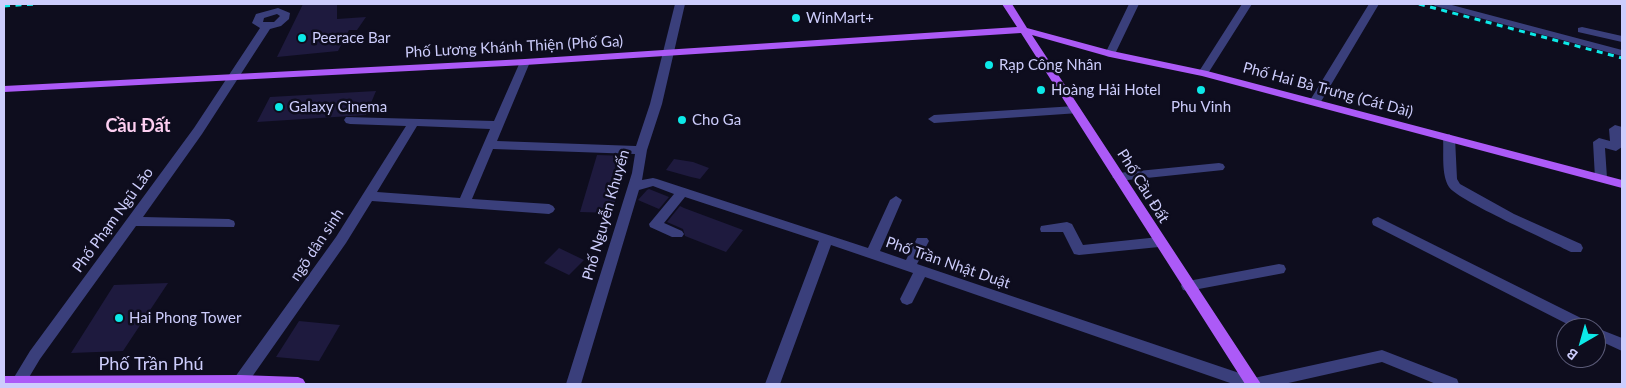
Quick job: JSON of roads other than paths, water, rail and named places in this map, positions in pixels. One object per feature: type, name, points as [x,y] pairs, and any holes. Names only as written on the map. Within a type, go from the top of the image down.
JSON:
[{"type":"main road","name":"Phố Cầu Đất","points":[[1006,4],[1025,30],[1159,242],[1253,384]]},
{"type":"main road","name":"Phố Lương Khánh Thiện (Phố Ga)","points":[[4,89],[524,62],[1025,30]]},
{"type":"main road","name":"Phố Hai Bà Trưng (Cát Dài)","points":[[1025,30],[1110,54],[1203,73],[1622,184]]},
{"type":"main road","name":"Phố Trần Phú","points":[[13,384],[240,382],[298,384]]},
{"type":"street","name":"Phố Nguyễn Khuyến","points":[[572,384],[638,173],[641,150],[656,104],[680,4]]},
{"type":"street","points":[[1110,54],[1134,4]]},
{"type":"street","points":[[1203,73],[1247,4]]},
{"type":"street","points":[[1315,102],[1374,4]]},
{"type":"street","points":[[1438,4],[1622,53]]},
{"type":"street","name":"Phố Phạm Ngũ Lão","points":[[13,384],[133,220],[234,77],[266,26]]},
{"type":"street","points":[[1582,30],[1622,40]]},
{"type":"street","points":[[464,203],[524,62]]},
{"type":"street","points":[[934,119],[1075,110]]},
{"type":"street","points":[[350,120],[497,125]]},
{"type":"street","name":"ngõ dân sinh","points":[[240,382],[341,240],[414,122]]},
{"type":"street","points":[[1600,178],[1599,142],[1616,147],[1615,129],[1622,131]]},
{"type":"street","points":[[1449,138],[1451,179],[1455,188],[1508,217],[1576,248]]},
{"type":"street","points":[[489,145],[641,150]]},
{"type":"street","points":[[1118,177],[1219,167]]},
{"type":"street","name":"Phố Trần Nhật Duật","points":[[638,173],[653,182],[682,193],[915,268],[1253,384]]},
{"type":"street","points":[[633,187],[653,182]]},
{"type":"street","points":[[677,234],[655,224],[682,193]]},
{"type":"street","points":[[368,196],[549,209]]},
{"type":"street","points":[[872,254],[896,200]]},
{"type":"street","points":[[133,220],[229,224]]},
{"type":"street","points":[[1378,222],[1568,318]]},
{"type":"street","points":[[1046,229],[1067,227],[1079,250],[1159,242]]},
{"type":"street","points":[[772,384],[826,240]]},
{"type":"street","points":[[907,299],[922,240]]},
{"type":"street","points":[[1188,286],[1278,269]]},
{"type":"street","points":[[1606,337],[1622,345]]},
{"type":"street","points":[[1253,384],[1382,356],[1452,384]]},
{"type":"railway","points":[[4,6],[35,4]]},
{"type":"railway","points":[[1419,4],[1622,58]]},
{"type":"place","name":"WinMart+","points":[[796,18]]},
{"type":"place","name":"Peerace Bar","points":[[302,38]]},
{"type":"place","name":"Rạp Công Nhân","points":[[989,65]]},
{"type":"place","name":"Hoàng Hải Hotel","points":[[1041,90]]},
{"type":"place","name":"Phu Vinh","points":[[1201,90]]},
{"type":"place","name":"Galaxy Cinema","points":[[279,107]]},
{"type":"place","name":"Cho Ga","points":[[682,120]]},
{"type":"place","name":"Hai Phong Tower","points":[[119,318]]},
{"type":"district","name":"Cầu Đất","points":[[138,126]]}]
